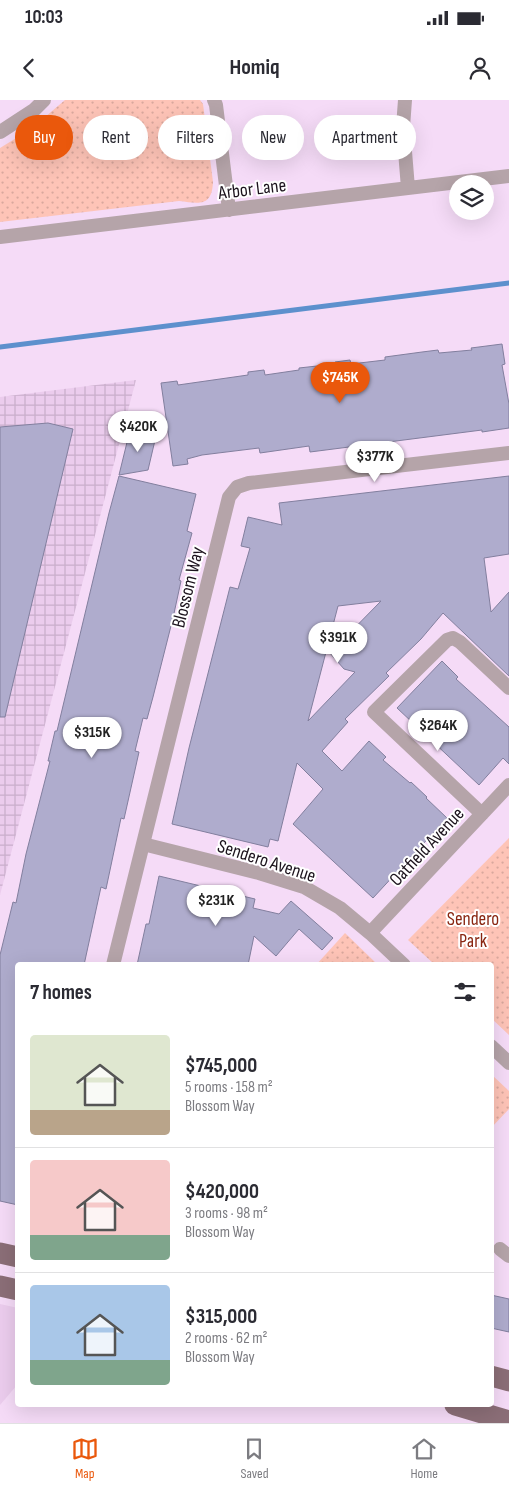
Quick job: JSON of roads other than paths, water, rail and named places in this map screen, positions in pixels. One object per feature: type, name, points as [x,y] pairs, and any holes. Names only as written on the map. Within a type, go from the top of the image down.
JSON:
[{"type":"main road","points":[[0,1253],[15,1256]]},
{"type":"main road","points":[[0,1286],[15,1289]]},
{"type":"main road","points":[[494,1377],[509,1381]]},
{"type":"main road","points":[[463,1407],[509,1421]]},
{"type":"street","points":[[0,132],[34,110],[44,100]]},
{"type":"street","points":[[214,100],[229,210]]},
{"type":"street","points":[[405,100],[403,127],[408,188]]},
{"type":"street","name":"Arbor Lane","points":[[0,237],[509,176]]},
{"type":"street","name":"Blossom Way","points":[[114,962],[229,497],[237,487],[249,483],[509,453]]},
{"type":"street","points":[[482,814],[374,712],[447,640],[453,638],[460,642],[509,688]]},
{"type":"street","name":"Oatfield Avenue","points":[[370,933],[509,785]]},
{"type":"street","name":"Sendero Avenue","points":[[143,844],[259,873],[304,887],[340,908],[401,962]]},
{"type":"street","points":[[494,1049],[509,1063]]},
{"type":"waterway","points":[[0,347],[509,283]]},
{"type":"park label","name":"Sendero Park","points":[[473,929]]}]
